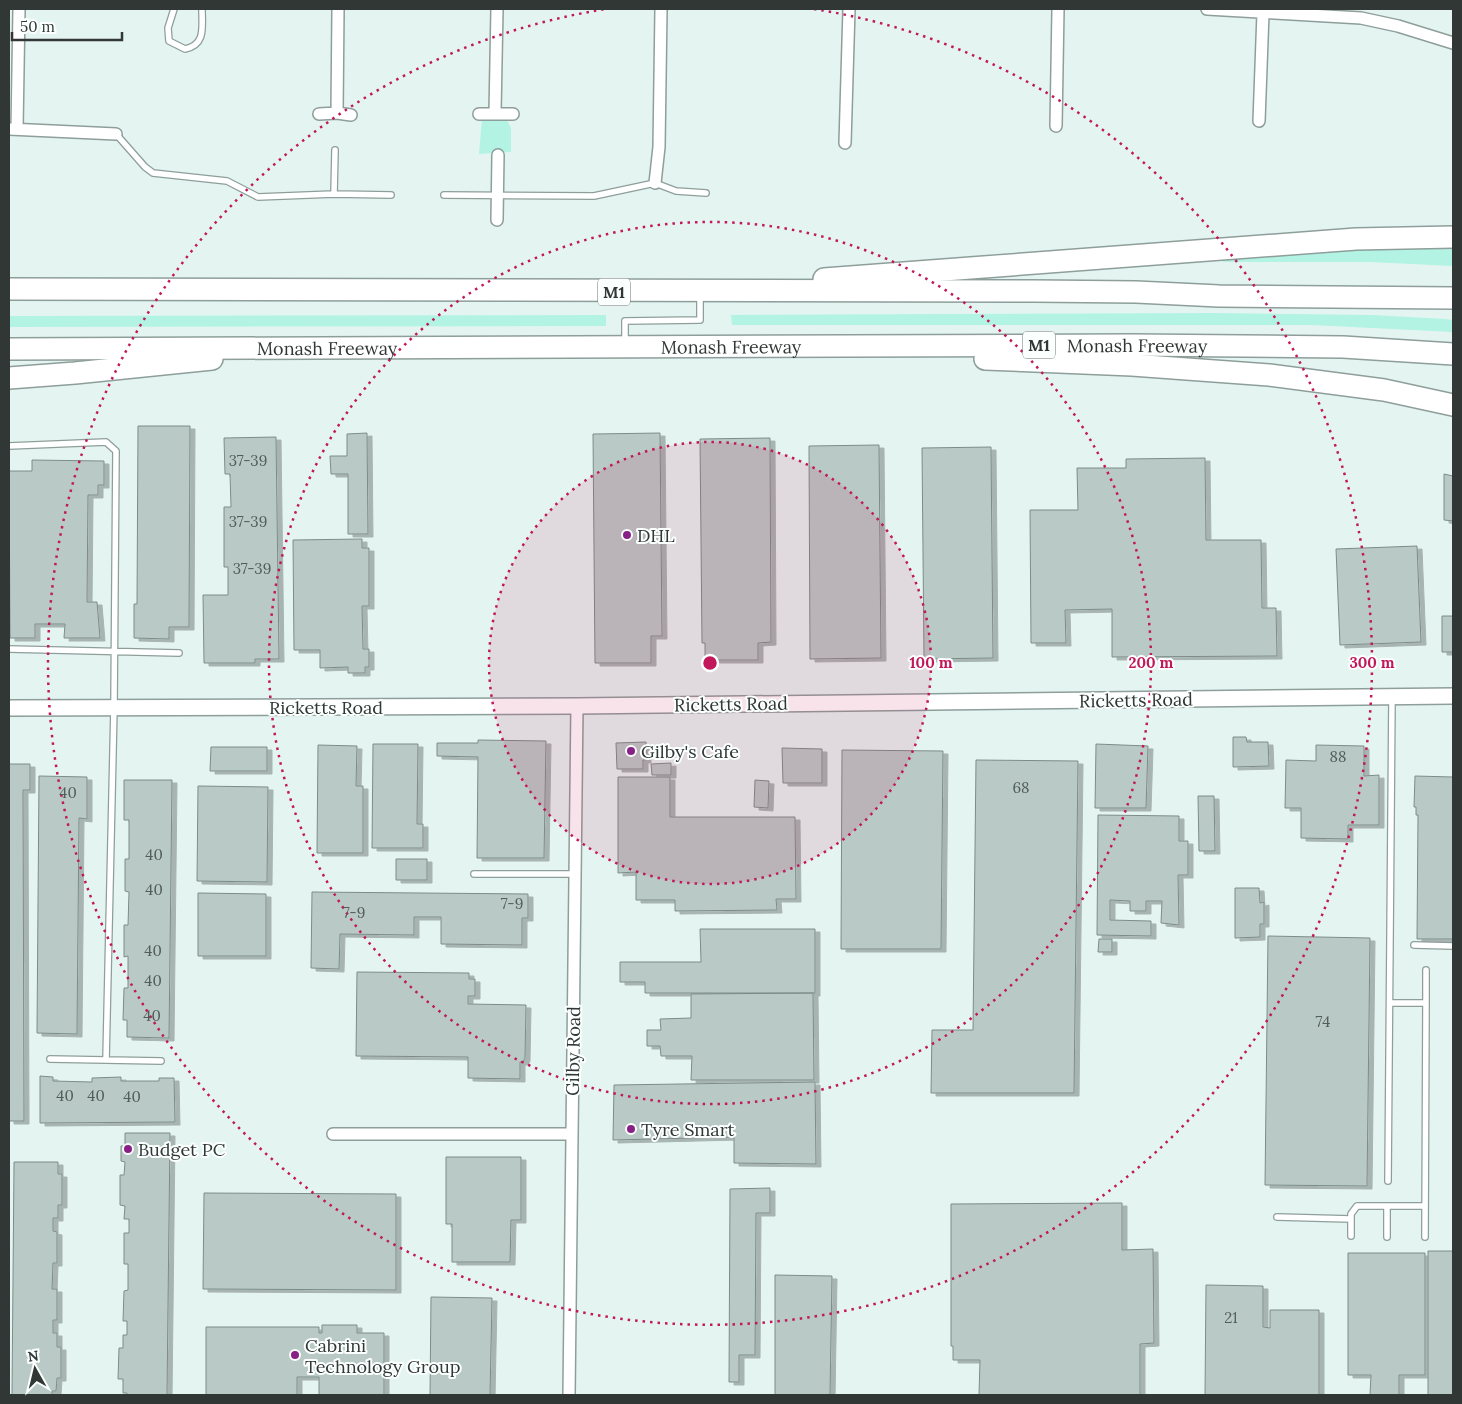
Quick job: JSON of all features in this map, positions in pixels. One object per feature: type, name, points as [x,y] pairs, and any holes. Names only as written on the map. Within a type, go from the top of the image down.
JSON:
[{"type":"highway","points":[[647,292],[1346,240],[1453,237]]},
{"type":"highway","points":[[9,284],[43,289]]},
{"type":"highway","name":"M1","points":[[9,289],[647,292],[1034,291],[1136,292],[1219,296],[1453,298]]},
{"type":"highway","name":"Monash Freeway","points":[[9,348],[1333,346],[1453,354]]},
{"type":"highway","points":[[624,347],[1141,365],[1269,375],[1343,384],[1453,405]]},
{"type":"highway","points":[[9,378],[92,372],[322,348]]},
{"type":"street","points":[[18,9],[13,129],[116,134]]},
{"type":"street","points":[[337,113],[338,9]]},
{"type":"street","points":[[495,112],[497,9]]},
{"type":"street","points":[[655,183],[659,147],[661,9]]},
{"type":"street","points":[[846,143],[849,9]]},
{"type":"street","points":[[1056,126],[1058,9]]},
{"type":"street","points":[[1209,9],[1361,18],[1398,26],[1453,43]]},
{"type":"street","points":[[1259,121],[1263,13]]},
{"type":"street","points":[[479,114],[495,112],[513,114]]},
{"type":"street","points":[[319,114],[337,113],[351,115]]},
{"type":"street","points":[[497,220],[498,155]]},
{"type":"street","name":"Ricketts Road","points":[[9,708],[578,706],[1453,696]]},
{"type":"street","name":"Gilby Road","points":[[569,1395],[578,706]]},
{"type":"street","points":[[333,1134],[572,1134]]},
{"type":"lane","points":[[174,9],[168,28],[169,41],[185,49],[196,46],[202,36],[202,9]]},
{"type":"lane","points":[[116,134],[145,167],[153,173],[227,181],[258,197],[334,194],[391,195]]},
{"type":"lane","points":[[334,194],[335,150]]},
{"type":"lane","points":[[444,195],[594,196],[655,183],[676,190],[706,193]]},
{"type":"lane","points":[[624,347],[625,321],[700,320],[700,291]]},
{"type":"lane","points":[[9,446],[106,442],[116,451],[114,707],[106,1060]]},
{"type":"lane","points":[[9,649],[179,653]]},
{"type":"lane","points":[[1388,1181],[1392,697]]},
{"type":"lane","points":[[474,874],[575,874]]},
{"type":"lane","points":[[1414,945],[1453,946]]},
{"type":"lane","points":[[1425,1237],[1426,970]]},
{"type":"lane","points":[[1390,1003],[1426,1003]]},
{"type":"lane","points":[[50,1059],[161,1062]]},
{"type":"lane","points":[[1351,1236],[1351,1219],[1353,1210],[1357,1206],[1425,1206]]},
{"type":"lane","points":[[1387,1237],[1388,1206]]},
{"type":"lane","points":[[1276,1217],[1351,1219]]},
{"type":"green space","points":[[506,118],[511,128],[511,152],[479,154],[482,119]]},
{"type":"green space","points":[[1453,246],[1453,266],[1369,262],[1223,262],[1223,256],[1323,249]]},
{"type":"green space","points":[[1215,313],[1373,315],[1445,319],[1453,320],[1453,332],[1311,325],[732,325],[731,315]]},
{"type":"green space","points":[[606,315],[606,326],[9,327],[9,316]]},
{"type":"building","points":[[138,426],[190,426],[189,627],[169,627],[169,639],[134,638],[134,604],[137,604]]},
{"type":"building","points":[[367,433],[368,534],[348,534],[348,474],[331,474],[330,456],[347,456],[347,434]]},
{"type":"building","name":"DHL","points":[[660,433],[662,636],[651,636],[651,663],[595,663],[593,434]]},
{"type":"building","points":[[276,437],[279,659],[255,659],[255,663],[204,663],[203,595],[228,595],[228,567],[224,567],[224,507],[231,507],[230,474],[225,474],[224,438]]},
{"type":"building","points":[[770,438],[771,642],[758,643],[758,660],[705,660],[705,643],[702,643],[700,439]]},
{"type":"building","points":[[879,445],[881,658],[810,659],[809,446]]},
{"type":"building","points":[[991,447],[993,658],[924,659],[922,448]]},
{"type":"building","points":[[1205,458],[1206,540],[1261,540],[1262,608],[1276,608],[1277,656],[1112,657],[1112,609],[1065,610],[1066,643],[1031,643],[1030,510],[1078,510],[1077,468],[1126,468],[1126,459]]},
{"type":"building","points":[[32,460],[104,461],[104,485],[98,485],[98,495],[88,495],[87,602],[97,602],[100,638],[64,638],[65,624],[35,624],[35,638],[10,638],[9,471],[32,471]]},
{"type":"building","points":[[1444,474],[1453,476],[1453,521],[1444,520]]},
{"type":"building","points":[[362,539],[362,548],[369,548],[369,606],[362,606],[363,649],[369,649],[369,667],[365,667],[365,673],[348,673],[348,667],[320,668],[320,650],[294,650],[293,540]]},
{"type":"building","points":[[1417,546],[1421,642],[1340,645],[1336,549]]},
{"type":"building","points":[[1442,616],[1453,616],[1453,652],[1442,652]]},
{"type":"building","points":[[1233,737],[1246,737],[1247,742],[1268,742],[1269,766],[1233,767]]},
{"type":"building","points":[[478,740],[546,741],[544,858],[477,858],[478,757],[437,756],[437,743],[478,743]]},
{"type":"building","name":"Gilby's Cafe","points":[[646,742],[646,760],[643,760],[643,769],[617,769],[616,743]]},
{"type":"building","points":[[373,744],[418,744],[417,824],[423,824],[423,848],[372,848]]},
{"type":"building","points":[[1096,744],[1148,746],[1146,808],[1095,808]]},
{"type":"building","points":[[318,745],[357,746],[356,786],[363,786],[363,853],[317,853]]},
{"type":"building","points":[[1316,745],[1364,746],[1364,776],[1379,775],[1379,825],[1348,825],[1348,839],[1301,838],[1301,808],[1285,808],[1286,760],[1316,761]]},
{"type":"building","points":[[211,747],[267,747],[267,771],[210,771]]},
{"type":"building","points":[[782,748],[822,749],[822,783],[783,783]]},
{"type":"building","points":[[842,750],[943,751],[941,949],[841,949]]},
{"type":"building","points":[[976,760],[1078,761],[1074,1093],[931,1093],[932,1030],[973,1030]]},
{"type":"building","points":[[671,763],[671,775],[652,775],[651,764]]},
{"type":"building","points":[[9,764],[30,764],[30,790],[23,790],[24,1121],[9,1121]]},
{"type":"building","points":[[39,776],[87,777],[87,819],[79,818],[77,1034],[37,1033]]},
{"type":"building","points":[[1415,776],[1453,777],[1453,939],[1417,939],[1418,815],[1416,815],[1416,807],[1414,807]]},
{"type":"building","points":[[618,777],[670,777],[670,817],[795,817],[796,899],[776,899],[777,910],[675,911],[675,900],[636,900],[636,872],[618,873]]},
{"type":"building","points":[[124,780],[172,780],[169,1038],[127,1037],[127,1020],[123,1020],[124,988],[128,988],[128,956],[124,957],[124,925],[128,925],[129,892],[125,891],[125,859],[129,859],[129,820],[124,820]]},
{"type":"building","points":[[755,780],[769,781],[768,808],[754,807]]},
{"type":"building","points":[[198,786],[268,787],[267,882],[197,881]]},
{"type":"building","points":[[1198,796],[1214,796],[1215,851],[1199,851]]},
{"type":"building","points":[[1098,815],[1179,816],[1179,841],[1188,841],[1188,875],[1178,875],[1179,925],[1161,923],[1162,901],[1146,901],[1146,911],[1130,911],[1130,901],[1110,900],[1110,920],[1151,921],[1151,936],[1097,935]]},
{"type":"building","points":[[396,859],[427,859],[427,880],[396,880]]},
{"type":"building","points":[[1235,888],[1259,888],[1260,903],[1264,902],[1264,924],[1260,924],[1260,937],[1235,938]]},
{"type":"building","points":[[312,892],[528,894],[528,918],[522,918],[522,945],[441,944],[441,917],[414,917],[414,935],[340,934],[339,969],[311,968]]},
{"type":"building","points":[[198,893],[266,894],[266,956],[198,956]]},
{"type":"building","points":[[700,929],[815,929],[815,993],[645,993],[645,982],[620,982],[620,962],[701,962]]},
{"type":"building","points":[[1268,936],[1370,938],[1367,1186],[1265,1185]]},
{"type":"building","points":[[1099,939],[1112,939],[1112,952],[1098,952]]},
{"type":"building","points":[[357,972],[469,973],[469,979],[475,979],[475,996],[468,996],[468,1004],[526,1005],[525,1058],[523,1062],[520,1062],[520,1079],[468,1078],[468,1057],[356,1056]]},
{"type":"building","points":[[813,993],[814,1080],[691,1080],[692,1056],[661,1056],[660,1046],[647,1046],[647,1030],[661,1030],[660,1019],[691,1018],[691,994]]},
{"type":"building","points":[[40,1076],[53,1077],[53,1081],[92,1082],[92,1078],[121,1077],[121,1081],[159,1081],[159,1078],[174,1078],[175,1122],[40,1123]]},
{"type":"building","points":[[815,1082],[816,1164],[734,1163],[734,1137],[613,1140],[614,1085]]},
{"type":"building","points":[[125,1133],[170,1133],[167,1395],[127,1395],[127,1393],[123,1393],[123,1379],[118,1379],[119,1348],[123,1348],[123,1335],[127,1335],[127,1321],[123,1321],[124,1291],[128,1290],[128,1264],[124,1264],[124,1233],[129,1233],[129,1219],[124,1219],[125,1206],[120,1205],[120,1175],[124,1175],[125,1162],[121,1161],[121,1146],[125,1146]]},
{"type":"building","points":[[446,1157],[521,1157],[521,1220],[511,1220],[510,1262],[452,1262],[452,1224],[446,1224]]},
{"type":"building","points":[[14,1162],[58,1162],[58,1174],[62,1174],[62,1205],[58,1205],[58,1218],[53,1218],[53,1231],[57,1232],[57,1263],[53,1263],[52,1289],[57,1289],[57,1320],[53,1320],[53,1333],[57,1333],[57,1347],[61,1347],[61,1378],[57,1378],[56,1391],[52,1391],[52,1395],[12,1395]]},
{"type":"building","points":[[770,1188],[770,1213],[756,1213],[755,1355],[739,1355],[739,1382],[729,1382],[730,1189]]},
{"type":"building","points":[[204,1193],[396,1194],[396,1290],[203,1289]]},
{"type":"building","points":[[1122,1203],[1122,1250],[1153,1249],[1154,1343],[1140,1344],[1140,1395],[979,1395],[980,1360],[953,1360],[953,1346],[951,1346],[951,1204]]},
{"type":"building","points":[[1428,1251],[1453,1251],[1453,1395],[1428,1395]]},
{"type":"building","points":[[1348,1253],[1425,1253],[1425,1375],[1399,1375],[1399,1395],[1370,1395],[1371,1375],[1348,1375]]},
{"type":"building","points":[[775,1275],[832,1276],[830,1395],[775,1395]]},
{"type":"building","points":[[1206,1285],[1263,1286],[1263,1327],[1270,1328],[1270,1310],[1319,1310],[1319,1395],[1205,1395]]},
{"type":"building","points":[[431,1297],[492,1298],[490,1395],[430,1395]]},
{"type":"building","name":"Cabrini Technology Group","points":[[322,1325],[357,1325],[357,1333],[384,1333],[384,1395],[319,1395],[319,1377],[297,1377],[297,1395],[206,1395],[206,1327],[319,1327],[319,1333],[322,1333]]},
{"type":"place","name":"DHL","points":[[627,535]]},
{"type":"place","name":"Gilby's Cafe","points":[[631,751]]},
{"type":"place","name":"Tyre Smart","points":[[631,1129]]},
{"type":"place","name":"Budget PC","points":[[128,1149]]},
{"type":"place","name":"Cabrini Technology Group","points":[[295,1355]]}]
